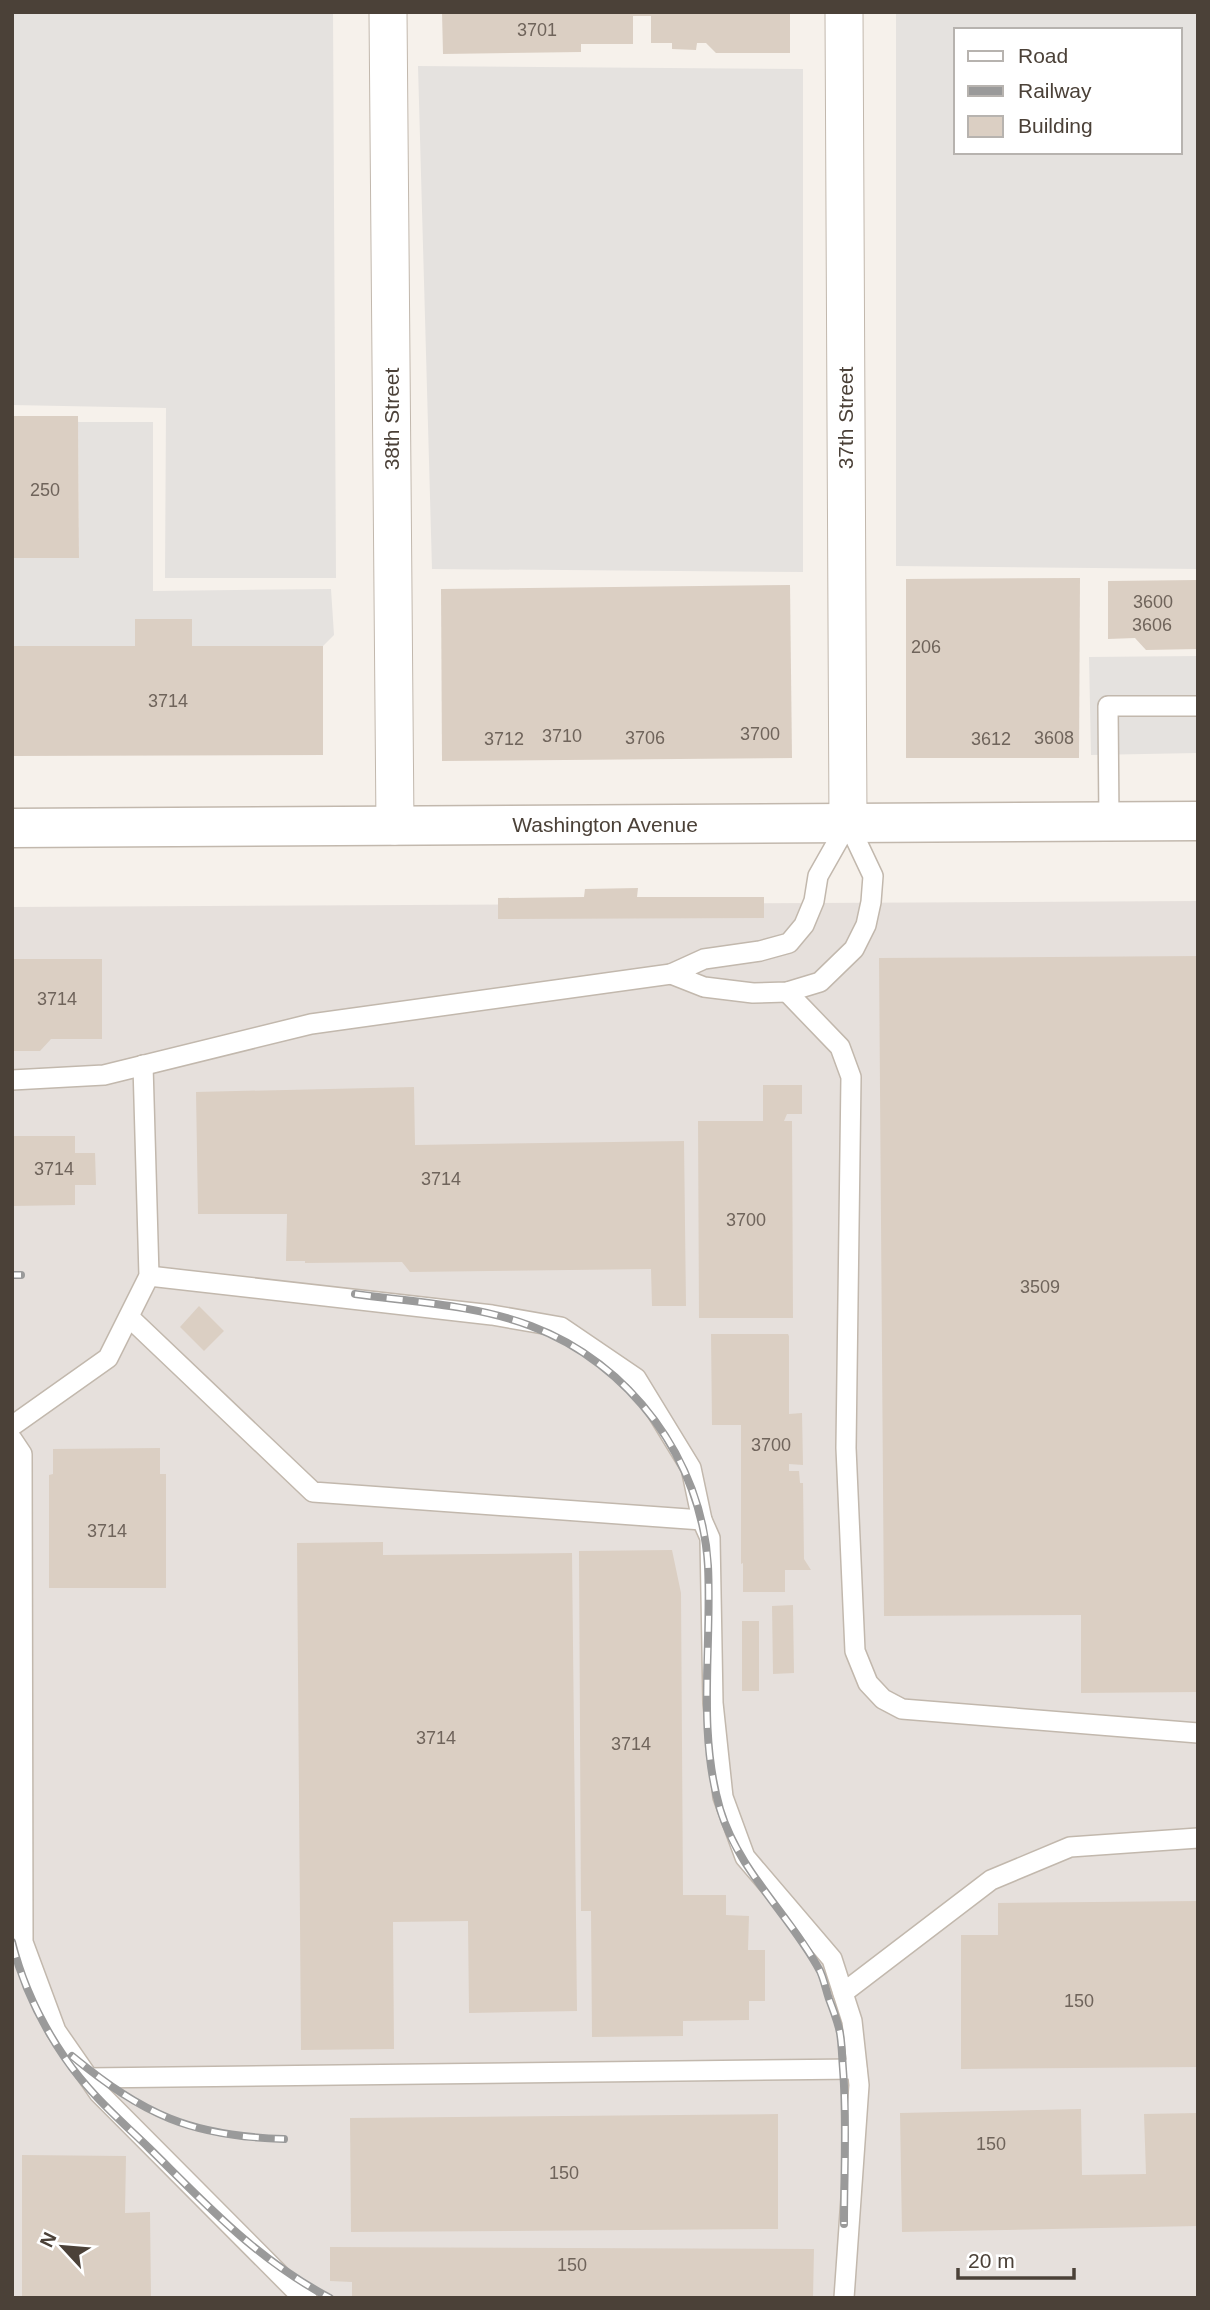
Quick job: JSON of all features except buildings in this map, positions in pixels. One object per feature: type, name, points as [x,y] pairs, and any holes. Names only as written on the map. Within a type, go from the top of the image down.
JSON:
[{"type":"street","name":"38th Street","points":[[388,12],[395,826]]},
{"type":"street","name":"37th Street","points":[[844,12],[848,823]]},
{"type":"street","name":"Washington Avenue","points":[[12,828],[1198,821]]},
{"type":"lane","points":[[1109,822],[1108,706],[1198,706]]},
{"type":"lane","points":[[12,1080],[104,1075],[311,1024],[671,974],[704,959],[761,951],[789,943],[804,925],[814,901],[818,876],[848,823]]},
{"type":"lane","points":[[671,974],[704,986],[753,993],[787,992],[820,982],[854,949],[866,925],[872,902],[873,876],[848,823]]},
{"type":"lane","points":[[787,992],[840,1047],[851,1077],[846,1448],[855,1651],[868,1683],[883,1699],[902,1709],[1198,1733]]},
{"type":"lane","points":[[12,1426],[108,1358],[149,1276],[143,1065]]},
{"type":"lane","points":[[149,1276],[492,1315],[561,1327],[636,1378],[691,1468],[702,1520],[710,1538],[713,1703],[723,1797],[746,1857],[832,1959],[852,2021],[859,2085],[844,2298]]},
{"type":"lane","points":[[129,1317],[313,1492],[702,1520]]},
{"type":"lane","points":[[12,1439],[22,1454],[23,1942],[56,2031],[99,2093],[298,2294],[307,2298]]},
{"type":"lane","points":[[843,1993],[991,1880],[1070,1847],[1198,1838]]},
{"type":"lane","points":[[89,2078],[857,2068]]},
{"type":"shaded area","points":[[12,12],[333,12],[336,578],[165,578],[166,408],[12,405]]},
{"type":"shaded area","points":[[896,12],[1198,12],[1198,569],[896,566]]},
{"type":"shaded area","points":[[418,66],[803,69],[803,572],[432,569]]},
{"type":"shaded area","points":[[78,422],[153,422],[153,591],[331,589],[334,635],[323,646],[192,646],[192,619],[135,619],[135,646],[12,646],[12,558],[79,557]]},
{"type":"shaded area","points":[[1198,656],[1198,753],[1091,755],[1089,657]]},
{"type":"shaded area","points":[[1198,901],[1198,2298],[12,2298],[12,907]]},
{"type":"railway","points":[[12,1275],[21,1275]]},
{"type":"railway","points":[[355,1294],[488,1313],[531,1326],[567,1343],[600,1364],[629,1390],[654,1420],[675,1453],[692,1489],[703,1527],[708,1566],[707,1719],[713,1779],[720,1809],[739,1853],[820,1971],[839,2029],[845,2107],[844,2224]]},
{"type":"railway","points":[[12,1942],[40,2017],[65,2058],[94,2094],[234,2230],[279,2266],[330,2298]]},
{"type":"railway","points":[[72,2056],[122,2093],[170,2118],[221,2133],[284,2139]]}]
